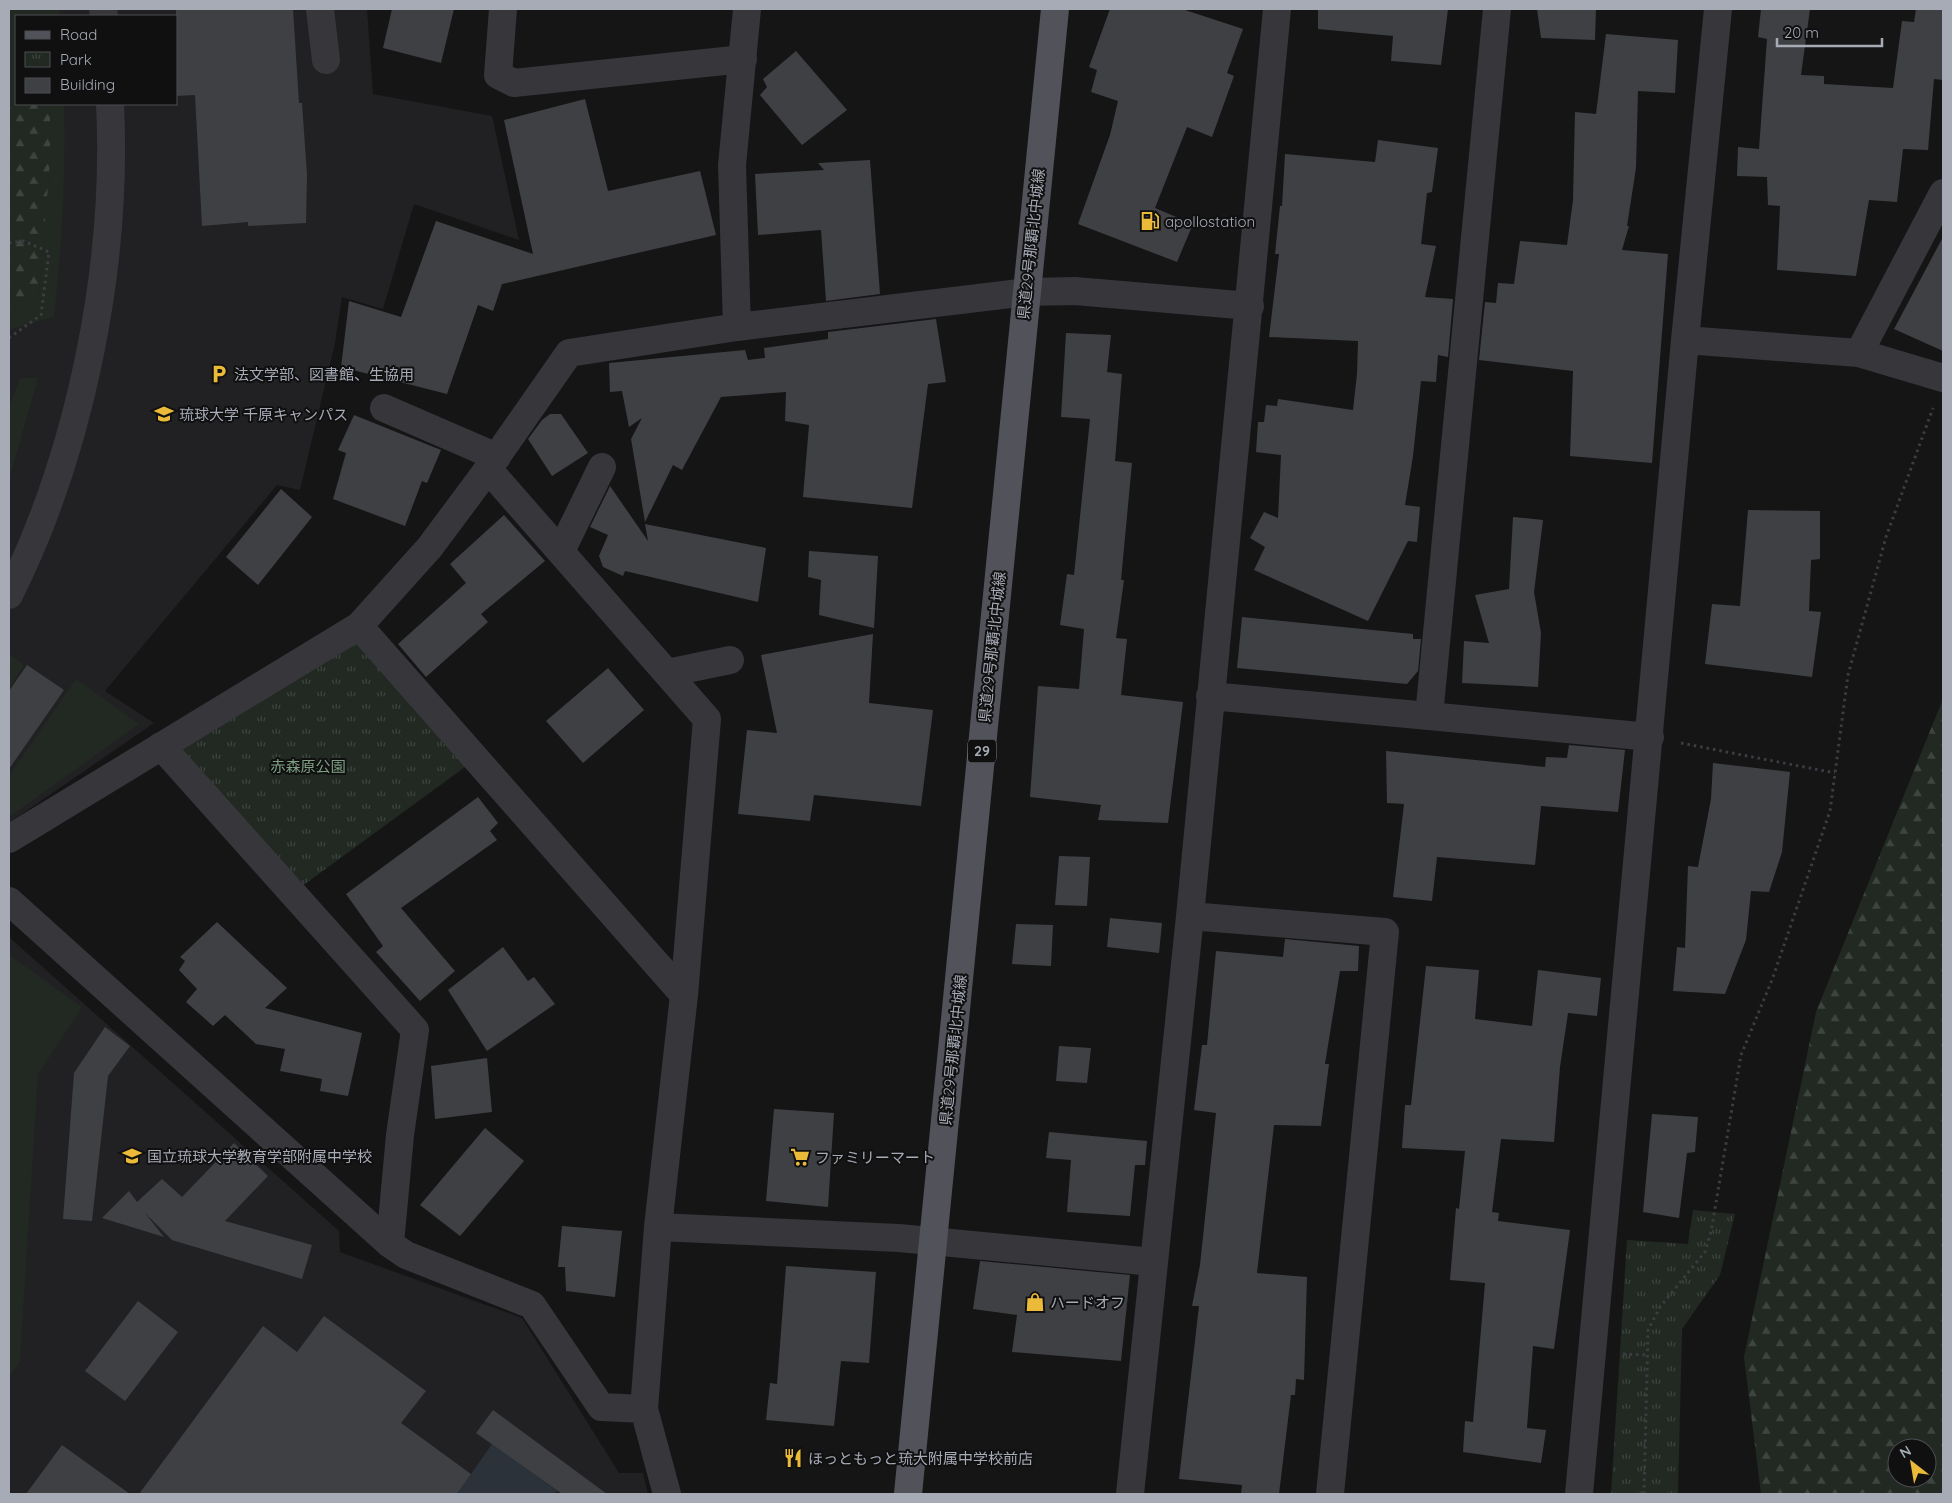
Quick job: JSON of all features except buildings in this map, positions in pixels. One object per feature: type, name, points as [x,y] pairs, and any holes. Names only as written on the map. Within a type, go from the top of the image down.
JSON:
[{"type":"main road","name":"県道29号那覇北中城線","points":[[908,1494],[1055,9]]},
{"type":"street","points":[[320,9],[326,60]]},
{"type":"street","points":[[503,9],[498,75],[514,83],[743,59]]},
{"type":"street","points":[[737,327],[732,165],[747,9]]},
{"type":"street","points":[[1130,1494],[1190,916],[1278,9]]},
{"type":"street","points":[[1429,716],[1497,9]]},
{"type":"street","points":[[1579,1494],[1650,737],[1684,340],[1718,9]]},
{"type":"street","points":[[9,595],[28,554],[50,492],[72,424],[87,365],[100,290],[106,240],[110,182],[110,105]]},
{"type":"street","points":[[1859,353],[1943,193]]},
{"type":"street","points":[[9,839],[359,626],[430,547],[569,353],[737,327],[1026,292],[1075,291],[1250,306]]},
{"type":"street","points":[[1684,340],[1859,353],[1940,389]]},
{"type":"street","points":[[384,408],[492,463],[561,551],[707,719],[684,995],[658,1227],[644,1409],[667,1494]]},
{"type":"street","points":[[561,551],[602,468]]},
{"type":"street","points":[[359,626],[684,995]]},
{"type":"street","points":[[667,673],[730,660]]},
{"type":"street","points":[[1210,696],[1650,737]]},
{"type":"street","points":[[161,746],[415,1030],[400,1134],[390,1244]]},
{"type":"street","points":[[9,901],[390,1244],[406,1255],[532,1304],[600,1407],[644,1409]]},
{"type":"street","points":[[1190,916],[1385,932],[1330,1494]]},
{"type":"street","points":[[658,1227],[934,1241],[1154,1262]]},
{"type":"path","points":[[9,243],[24,241],[49,252],[41,315],[9,338]]},
{"type":"path","points":[[1644,1494],[1648,1330],[1660,1307],[1705,1252],[1711,1232],[1741,1056],[1772,980],[1830,811],[1851,666],[1886,537],[1940,389]]},
{"type":"path","points":[[1650,737],[1836,773]]},
{"type":"shaded area","name":"琉球大学 千原キャンパス","points":[[9,9],[367,9],[373,94],[492,116],[519,240],[414,204],[383,309],[342,297],[335,343],[300,490],[277,485],[105,691],[154,723],[9,823]]},
{"type":"shaded area","name":"国立琉球大学教育学部附属中学校","points":[[9,937],[339,1231],[340,1252],[522,1318],[619,1473],[643,1473],[648,1494],[9,1494]]},
{"type":"shaded area","points":[[492,1444],[557,1491],[555,1494],[457,1494]]},
{"type":"green space","points":[[9,9],[59,9],[59,15],[15,15],[15,43],[9,43]]},
{"type":"green space","points":[[9,43],[15,43],[15,105],[50,105],[50,162],[39,294],[9,314]]},
{"type":"green space","points":[[50,105],[64,105],[63,211],[54,317],[9,330],[9,314],[39,294],[50,162]]},
{"type":"green space","points":[[20,378],[38,378],[9,480],[9,407]]},
{"type":"green space","name":"赤森原公園","points":[[359,626],[476,759],[294,892],[161,746]]},
{"type":"green space","points":[[9,654],[24,665],[9,688]]},
{"type":"green space","points":[[76,679],[139,724],[9,817],[9,776]]},
{"type":"green space","points":[[1943,699],[1943,1494],[1761,1494],[1744,1357],[1816,1012]]},
{"type":"green space","points":[[9,955],[82,1007],[38,1074],[20,1361],[9,1377]]},
{"type":"green space","points":[[1693,1210],[1735,1214],[1720,1275],[1682,1329],[1678,1494],[1611,1494],[1627,1240],[1688,1244]]},
{"type":"place","name":"apollostation","points":[[1150,221]]},
{"type":"place","name":"法文学部、図書館、生協用","points":[[219,374]]},
{"type":"place","name":"琉球大学 千原キャンパス","points":[[164,414]]},
{"type":"place","name":"国立琉球大学教育学部附属中学校","points":[[132,1156]]},
{"type":"place","name":"ファミリーマート","points":[[800,1157]]},
{"type":"place","name":"ハードオフ","points":[[1035,1302]]},
{"type":"place","name":"ほっともっと琉大附属中学校前店","points":[[793,1458]]}]
